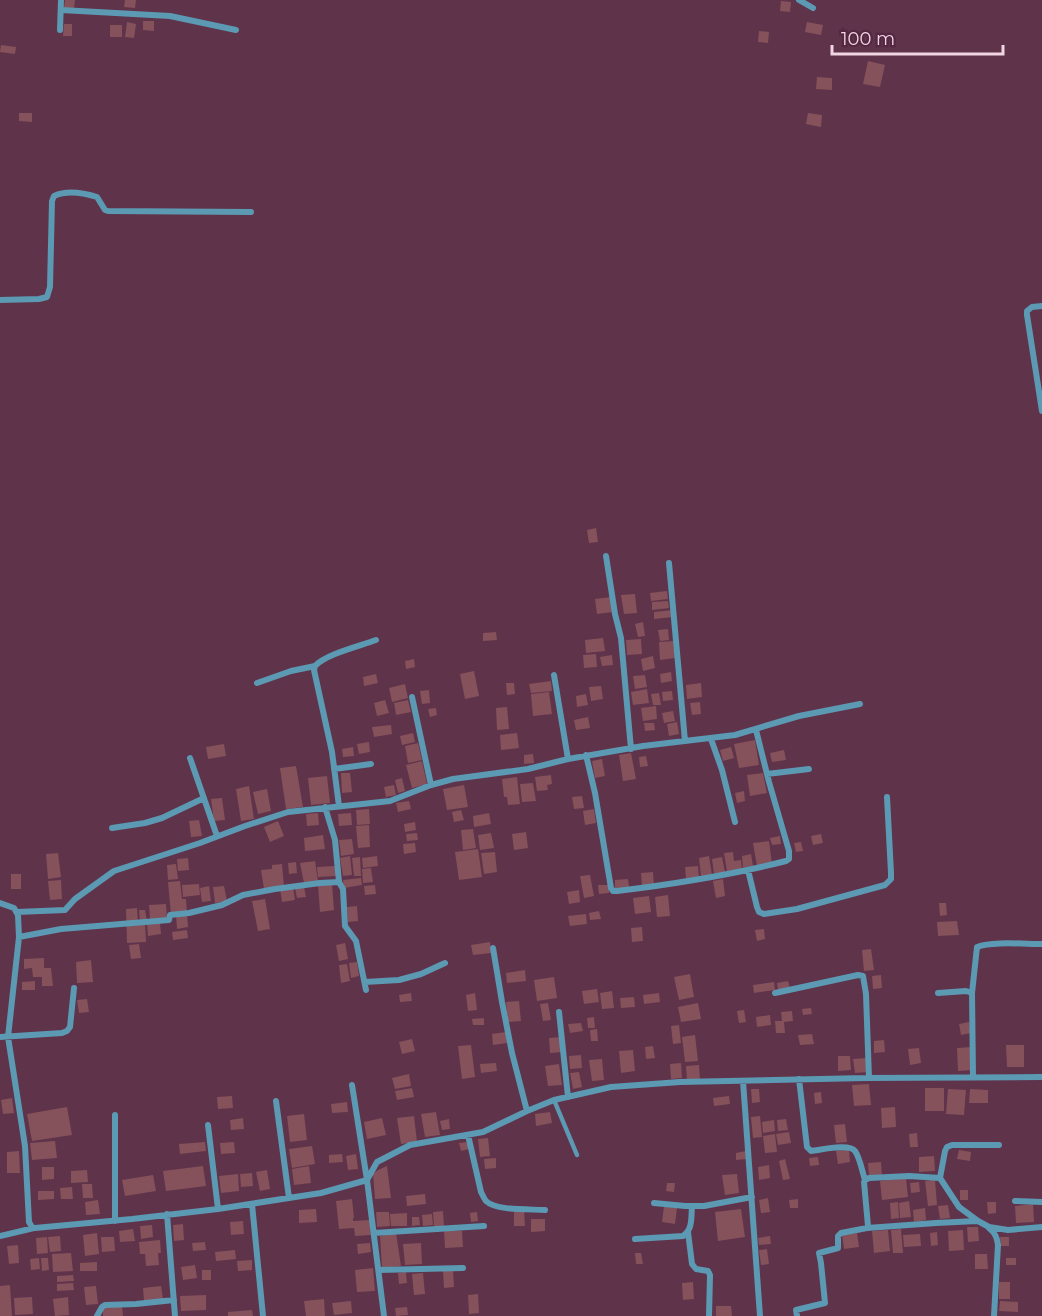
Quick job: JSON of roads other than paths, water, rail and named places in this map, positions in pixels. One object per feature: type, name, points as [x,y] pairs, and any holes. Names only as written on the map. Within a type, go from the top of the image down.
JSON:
[{"type":"street","points":[[60,30],[61,0]]},
{"type":"street","points":[[799,0],[813,8]]},
{"type":"street","points":[[61,10],[170,16],[236,30]]},
{"type":"street","points":[[0,300],[47,297],[50,287],[51,208],[54,196],[58,194],[86,194],[97,197],[108,211],[251,212]]},
{"type":"street","points":[[1042,306],[1030,309],[1027,315],[1042,411]]},
{"type":"street","points":[[606,556],[621,638],[630,748]]},
{"type":"street","points":[[669,563],[685,741]]},
{"type":"street","points":[[257,683],[291,671],[315,666],[318,662],[376,640]]},
{"type":"street","points":[[315,666],[339,806]]},
{"type":"street","points":[[554,675],[568,759]]},
{"type":"street","points":[[412,697],[431,785]]},
{"type":"street","points":[[17,912],[65,910],[75,899],[114,871],[288,812],[390,801],[453,779],[528,769],[586,755],[630,748],[735,735],[799,716],[861,704]]},
{"type":"street","points":[[586,755],[595,793],[611,888],[613,891],[672,884],[748,870],[789,859],[756,730]]},
{"type":"street","points":[[711,739],[722,770],[735,822]]},
{"type":"street","points":[[190,758],[217,836]]},
{"type":"street","points":[[334,769],[371,764]]},
{"type":"street","points":[[767,774],[809,769]]},
{"type":"street","points":[[748,870],[757,907],[759,912],[764,914],[796,909],[885,885],[891,879],[887,797]]},
{"type":"street","points":[[112,828],[162,818],[204,798]]},
{"type":"street","points":[[325,807],[335,840],[339,882],[343,889],[345,926],[356,941],[366,990]]},
{"type":"street","points":[[19,937],[61,929],[169,920],[170,915],[222,905],[243,895],[286,887],[339,882]]},
{"type":"street","points":[[0,903],[14,908],[17,912],[19,937],[8,1037],[25,1146],[29,1222],[34,1228]]},
{"type":"street","points":[[973,1077],[972,993],[977,947],[1042,944]]},
{"type":"street","points":[[493,948],[512,1053],[527,1111]]},
{"type":"street","points":[[365,982],[399,980],[422,974],[445,963]]},
{"type":"street","points":[[775,993],[858,975],[864,976],[869,1078]]},
{"type":"street","points":[[0,1037],[67,1031],[70,1027],[74,988]]},
{"type":"street","points":[[938,993],[966,991],[972,993]]},
{"type":"street","points":[[559,1012],[568,1097]]},
{"type":"street","points":[[0,1236],[34,1228],[218,1209],[321,1193],[367,1180],[377,1162],[410,1145],[483,1132],[554,1100],[611,1087],[680,1082],[799,1079],[1042,1077]]},
{"type":"street","points":[[799,1079],[807,1147],[811,1151],[843,1147],[852,1148],[856,1152],[865,1180],[867,1228]]},
{"type":"street","points":[[743,1081],[760,1316]]},
{"type":"street","points":[[352,1085],[367,1180],[384,1316]]},
{"type":"street","points":[[276,1101],[289,1198]]},
{"type":"street","points":[[115,1115],[115,1221]]},
{"type":"street","points":[[208,1125],[218,1209]]},
{"type":"street","points":[[468,1135],[485,1201],[503,1208],[545,1210]]},
{"type":"street","points":[[999,1145],[952,1145],[947,1147],[940,1178],[959,1207],[989,1227],[1008,1230],[1042,1227]]},
{"type":"street","points":[[865,1180],[909,1176],[940,1178]]},
{"type":"street","points":[[654,1203],[704,1206],[752,1197]]},
{"type":"street","points":[[1015,1201],[1042,1202]]},
{"type":"street","points":[[252,1204],[263,1316]]},
{"type":"street","points":[[635,1239],[682,1236],[691,1226],[692,1206]]},
{"type":"street","points":[[167,1214],[175,1316]]},
{"type":"street","points":[[797,1316],[796,1310],[825,1303],[819,1253],[838,1248],[838,1236],[841,1233],[867,1228],[978,1221]]},
{"type":"street","points":[[374,1233],[484,1227]]},
{"type":"street","points":[[989,1227],[998,1239],[994,1316]]},
{"type":"street","points":[[688,1232],[692,1264],[696,1269],[708,1271],[710,1275],[710,1316]]},
{"type":"street","points":[[379,1270],[463,1268]]},
{"type":"street","points":[[97,1316],[104,1305],[174,1300]]},
{"type":"lane","points":[[554,1100],[577,1155]]}]
